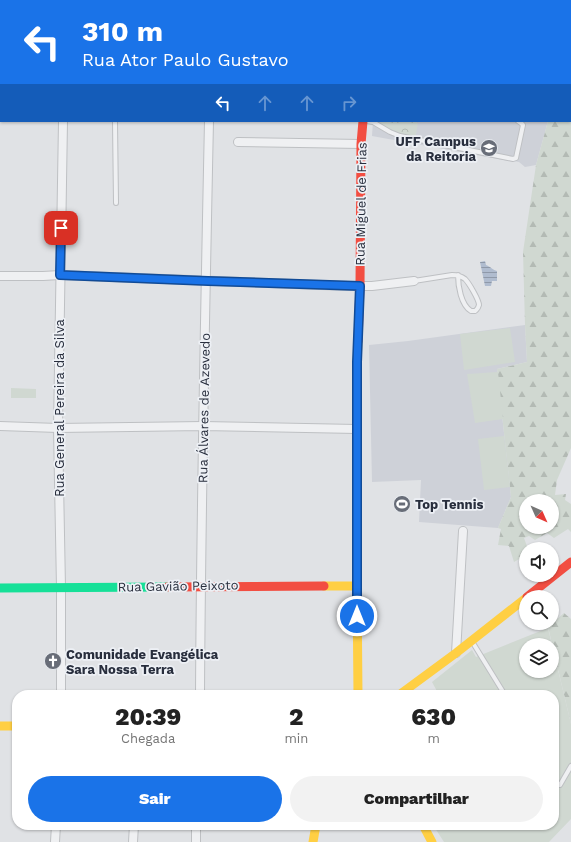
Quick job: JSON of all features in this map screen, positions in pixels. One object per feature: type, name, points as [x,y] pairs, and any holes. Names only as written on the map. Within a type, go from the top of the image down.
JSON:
[{"type":"main road","name":"Rua Miguel de Frias","points":[[359,690],[357,662],[357,362],[360,286],[361,144],[363,122]]},
{"type":"main road","points":[[537,590],[571,562]]},
{"type":"main road","name":"Rua Gavião Peixoto","points":[[0,588],[357,586]]},
{"type":"main road","points":[[406,690],[519,604]]},
{"type":"main road","points":[[0,726],[12,726]]},
{"type":"main road","points":[[313,842],[315,830]]},
{"type":"main road","points":[[426,830],[432,842]]},
{"type":"street","name":"Rua General Pereira da Silva","points":[[61,690],[58,428],[63,122]]},
{"type":"street","name":"Rua Álvares de Azevedo","points":[[200,690],[209,122]]},
{"type":"street","points":[[238,142],[361,144]]},
{"type":"street","points":[[0,276],[60,275],[360,286],[414,281]]},
{"type":"street","points":[[0,426],[58,428],[203,426],[357,429]]},
{"type":"street","points":[[456,652],[463,531]]},
{"type":"street","points":[[55,842],[56,830]]},
{"type":"street","points":[[133,842],[134,830]]},
{"type":"street","points":[[196,830],[196,842]]},
{"type":"lane","points":[[115,122],[116,204]]},
{"type":"lane","points":[[373,122],[400,136],[513,159],[516,158],[523,125],[521,122]]},
{"type":"lane","points":[[414,281],[458,275],[466,280],[478,301],[478,307],[475,311],[471,311],[467,308],[459,291],[458,275]]},
{"type":"lane","points":[[472,641],[502,690]]},
{"type":"lane","points":[[559,784],[571,766]]},
{"type":"shaded area","name":"UFF Campus da Reitoria","points":[[373,122],[548,122],[536,165],[525,167],[519,162],[372,136]]},
{"type":"shaded area","points":[[525,325],[527,362],[497,369],[511,497],[498,528],[419,522],[421,480],[372,482],[369,345]]},
{"type":"green space","points":[[375,122],[418,123],[415,139],[400,136]]},
{"type":"green space","points":[[548,122],[571,122],[571,448],[557,480],[555,494],[519,494],[519,534],[545,534],[535,540],[529,536],[524,538],[525,542],[519,542],[519,559],[514,562],[509,546],[498,545],[501,529],[498,528],[511,497],[497,369],[527,362],[523,252],[536,165]]},
{"type":"green space","points":[[510,328],[515,362],[464,370],[460,334]]},
{"type":"green space","points":[[498,372],[503,419],[475,423],[467,374]]},
{"type":"green space","points":[[11,388],[36,389],[36,398],[11,398]]},
{"type":"green space","points":[[504,436],[510,487],[484,490],[478,439]]},
{"type":"green space","points":[[566,494],[565,500],[571,504],[571,532],[568,529],[554,538],[548,534],[559,534],[559,495]]},
{"type":"green space","points":[[564,613],[571,619],[571,724],[559,673],[559,638],[551,638],[549,630],[559,630],[559,617]]},
{"type":"green space","points":[[543,630],[548,630],[550,638],[523,638]]},
{"type":"green space","points":[[519,640],[519,678],[559,678],[559,674],[571,724],[571,819],[549,842],[444,842],[436,830],[559,830],[559,690],[436,690],[432,682],[472,650],[476,657]]},
{"type":"water","points":[[485,261],[486,265],[497,271],[497,281],[492,281],[491,286],[485,286],[480,262]]},
{"type":"traffic: fast","points":[[0,588],[167,587]]},
{"type":"traffic: slow","points":[[357,586],[358,341]]},
{"type":"traffic: slow","points":[[324,586],[357,586],[358,690]]},
{"type":"traffic: slow","points":[[406,690],[519,604]]},
{"type":"traffic: slow","points":[[0,726],[12,726]]},
{"type":"traffic: slow","points":[[313,842],[315,830]]},
{"type":"traffic: slow","points":[[426,830],[432,842]]},
{"type":"traffic: jam","points":[[358,341],[361,144],[363,122]]},
{"type":"traffic: jam","points":[[536,590],[571,562]]},
{"type":"traffic: jam","points":[[167,587],[324,586]]},
{"type":"place","name":"UFF Campus da Reitoria","points":[[489,148]]},
{"type":"place","name":"Top Tennis","points":[[402,504]]},
{"type":"place","name":"Comunidade Evangélica Sara Nossa Terra","points":[[53,661]]},
{"type":"route","points":[[61,228],[60,275],[360,286],[357,362],[357,616]]}]
